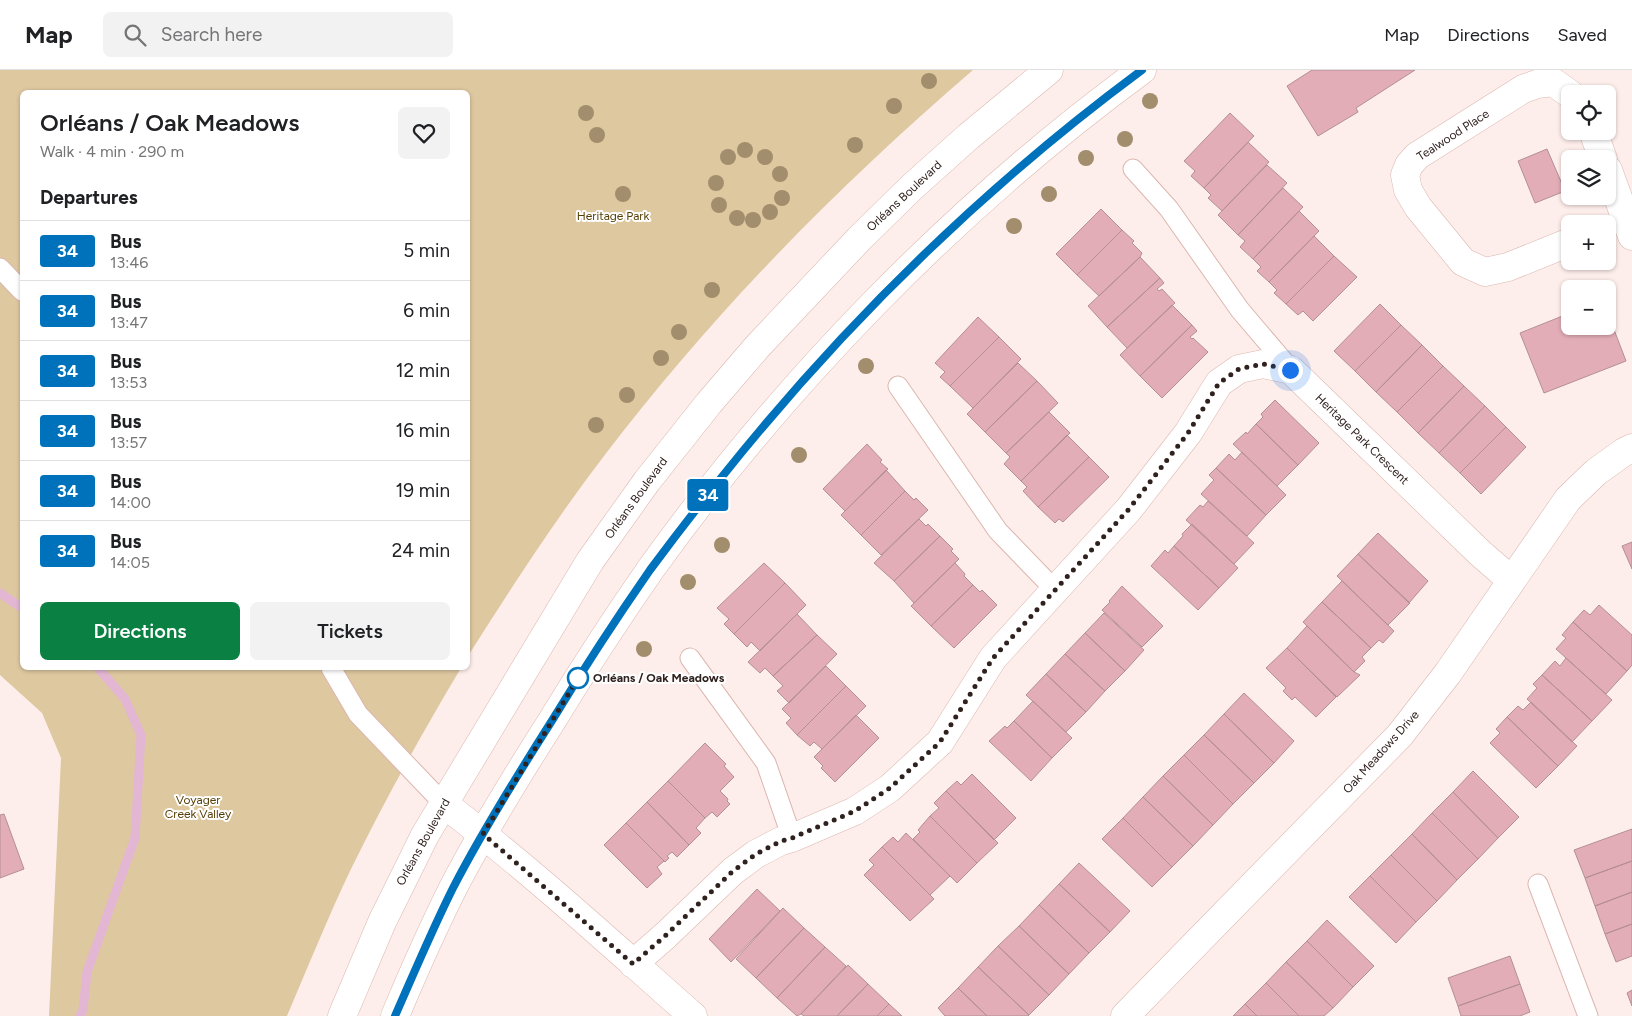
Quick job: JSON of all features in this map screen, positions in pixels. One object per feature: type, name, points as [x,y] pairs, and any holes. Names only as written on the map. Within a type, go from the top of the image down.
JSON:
[{"type":"street","name":"Orléans Boulevard","points":[[342,1016],[368,953],[403,877],[425,835],[590,561],[647,481],[709,403],[757,347],[878,219],[969,136],[1049,70]]},
{"type":"street","points":[[395,1016],[426,944],[454,887],[483,834],[570,691],[610,628],[651,569],[746,447],[808,373],[926,252],[1050,141],[1142,70]]},
{"type":"street","name":"Tealwood Place","points":[[1561,88],[1553,82],[1537,84],[1524,90],[1417,156],[1409,165],[1405,175],[1408,190],[1418,207],[1464,262],[1484,272],[1508,267],[1561,246]]},
{"type":"street","points":[[1616,203],[1622,228]]},
{"type":"street","points":[[633,964],[733,871],[756,854],[781,841],[855,811],[890,788],[940,742],[993,658],[1129,509],[1188,433],[1219,383],[1239,369],[1263,364],[1290,370]]},
{"type":"street","name":"Heritage Park Crescent","points":[[1290,370],[1480,553],[1511,580]]},
{"type":"street","name":"Oak Meadows Drive","points":[[1124,1016],[1400,735],[1448,673],[1568,499],[1596,472],[1632,448]]},
{"type":"street","points":[[444,804],[483,834],[693,1016]]},
{"type":"lane","points":[[1133,169],[1169,209],[1240,310],[1290,370]]},
{"type":"lane","points":[[0,268],[20,289]]},
{"type":"lane","points":[[898,386],[998,531],[1055,590]]},
{"type":"lane","points":[[690,658],[766,762],[792,838]]},
{"type":"lane","points":[[331,670],[358,714],[444,804]]},
{"type":"lane","points":[[1538,884],[1588,1016]]},
{"type":"green space","points":[[0,70],[973,70],[825,206],[778,253],[689,352],[646,403],[586,480],[534,554],[470,653],[470,90],[20,90],[20,670],[460,670],[404,767],[351,869],[287,1016],[49,1016],[61,758],[42,713],[0,675]]},
{"type":"building","points":[[1312,70],[1415,70],[1356,108],[1358,112],[1318,136],[1287,86]]},
{"type":"building","points":[[1230,113],[1254,136],[1204,188],[1191,176],[1195,171],[1184,161]]},
{"type":"building","points":[[1248,142],[1269,162],[1222,211],[1208,198],[1211,195],[1204,188]]},
{"type":"building","points":[[1547,149],[1561,182],[1561,193],[1535,203],[1518,161]]},
{"type":"building","points":[[1267,165],[1287,183],[1238,235],[1218,215]]},
{"type":"building","points":[[1283,188],[1303,207],[1253,259],[1240,247],[1245,241],[1238,235]]},
{"type":"building","points":[[1101,209],[1122,230],[1077,275],[1056,254]]},
{"type":"building","points":[[1299,211],[1319,231],[1269,282],[1257,271],[1261,267],[1253,259]]},
{"type":"building","points":[[1122,230],[1134,241],[1132,243],[1142,253],[1099,296],[1077,275]]},
{"type":"building","points":[[1314,236],[1334,256],[1286,304],[1274,293],[1277,290],[1269,282]]},
{"type":"building","points":[[1334,256],[1357,277],[1313,321],[1303,311],[1298,315],[1286,304]]},
{"type":"building","points":[[1140,257],[1160,278],[1107,327],[1088,306]]},
{"type":"building","points":[[1160,278],[1164,283],[1157,289],[1159,291],[1162,289],[1175,303],[1127,348],[1107,327]]},
{"type":"building","points":[[1380,304],[1401,325],[1355,371],[1334,351]]},
{"type":"building","points":[[1172,305],[1192,325],[1140,376],[1120,355]]},
{"type":"building","points":[[978,317],[999,337],[950,386],[940,377],[945,372],[935,363]]},
{"type":"building","points":[[1561,317],[1561,335],[1616,335],[1626,361],[1544,393],[1520,333]]},
{"type":"building","points":[[1192,325],[1197,331],[1190,337],[1208,352],[1162,398],[1140,376]]},
{"type":"building","points":[[1401,325],[1422,345],[1376,392],[1355,371]]},
{"type":"building","points":[[999,337],[1021,359],[973,408],[950,386]]},
{"type":"building","points":[[1422,345],[1443,366],[1397,412],[1376,392]]},
{"type":"building","points":[[1018,363],[1037,381],[985,432],[967,414]]},
{"type":"building","points":[[1443,366],[1464,386],[1418,433],[1397,412]]},
{"type":"building","points":[[1037,381],[1058,403],[1006,453],[985,432]]},
{"type":"building","points":[[1464,386],[1485,406],[1439,453],[1418,433]]},
{"type":"building","points":[[1275,400],[1319,443],[1298,465],[1256,424],[1263,417],[1261,414]]},
{"type":"building","points":[[1485,406],[1506,427],[1460,473],[1439,453]]},
{"type":"building","points":[[1049,412],[1070,433],[1021,481],[1004,464],[1010,457],[1006,453]]},
{"type":"building","points":[[1256,424],[1298,465],[1277,486],[1233,444],[1246,432],[1247,434]]},
{"type":"building","points":[[1506,427],[1526,447],[1481,494],[1460,473]]},
{"type":"building","points":[[1067,435],[1089,457],[1038,507],[1023,491],[1027,487],[1021,481]]},
{"type":"building","points":[[867,444],[882,460],[880,462],[888,469],[845,511],[823,489]]},
{"type":"building","points":[[1242,452],[1286,495],[1266,515],[1216,468],[1229,454],[1235,460]]},
{"type":"building","points":[[1089,457],[1109,477],[1063,522],[1059,519],[1055,523],[1038,507]]},
{"type":"building","points":[[1216,468],[1266,515],[1247,536],[1201,494],[1214,480],[1209,475]]},
{"type":"building","points":[[886,470],[905,491],[861,535],[841,515]]},
{"type":"building","points":[[905,491],[914,500],[916,498],[928,510],[881,555],[861,535]]},
{"type":"building","points":[[1208,501],[1254,543],[1234,564],[1186,520],[1200,505],[1203,507]]},
{"type":"building","points":[[919,519],[926,526],[928,524],[940,536],[894,581],[874,563]]},
{"type":"building","points":[[1192,524],[1238,568],[1219,588],[1174,546]]},
{"type":"building","points":[[1378,533],[1428,581],[1409,603],[1358,554]]},
{"type":"building","points":[[940,536],[953,549],[951,551],[959,559],[914,603],[894,581]]},
{"type":"building","points":[[1632,542],[1632,569],[1622,546]]},
{"type":"building","points":[[1174,546],[1219,588],[1198,610],[1151,566],[1165,550],[1168,553]]},
{"type":"building","points":[[1358,554],[1410,603],[1388,625],[1337,576]]},
{"type":"building","points":[[764,563],[785,583],[734,634],[724,624],[729,619],[717,608]]},
{"type":"building","points":[[955,563],[973,585],[931,626],[911,606]]},
{"type":"building","points":[[1342,581],[1394,631],[1383,643],[1379,640],[1371,648],[1322,602]]},
{"type":"building","points":[[785,583],[806,605],[760,651],[751,642],[747,647],[734,634]]},
{"type":"building","points":[[973,585],[980,592],[982,590],[997,605],[954,648],[931,626]]},
{"type":"building","points":[[1122,586],[1163,626],[1142,647],[1102,610]]},
{"type":"building","points":[[1322,602],[1371,648],[1362,657],[1365,661],[1354,672],[1303,622]]},
{"type":"building","points":[[1599,605],[1632,635],[1632,665],[1627,671],[1573,622],[1584,610],[1590,615]]},
{"type":"building","points":[[1104,613],[1144,650],[1125,671],[1085,633]]},
{"type":"building","points":[[797,614],[817,635],[773,676],[765,668],[760,673],[748,662]]},
{"type":"building","points":[[1573,622],[1627,671],[1606,694],[1556,649],[1566,638],[1562,635]]},
{"type":"building","points":[[1307,626],[1354,672],[1360,675],[1337,697],[1287,648]]},
{"type":"building","points":[[1085,633],[1125,671],[1105,691],[1065,654]]},
{"type":"building","points":[[817,635],[837,654],[789,703],[777,691],[783,686],[773,676]]},
{"type":"building","points":[[1287,648],[1336,697],[1316,717],[1295,697],[1292,700],[1283,691],[1286,688],[1266,668]]},
{"type":"building","points":[[1065,654],[1105,691],[1086,712],[1046,674]]},
{"type":"building","points":[[1566,658],[1612,700],[1592,721],[1542,675],[1555,661],[1560,666]]},
{"type":"building","points":[[826,666],[846,686],[797,735],[786,723],[791,718],[782,709]]},
{"type":"building","points":[[1046,674],[1086,712],[1066,732],[1026,695]]},
{"type":"building","points":[[1542,675],[1592,721],[1572,742],[1527,699],[1537,688],[1533,684]]},
{"type":"building","points":[[846,686],[866,706],[822,749],[814,742],[810,746],[797,735]]},
{"type":"building","points":[[1244,693],[1294,741],[1274,763],[1224,714]]},
{"type":"building","points":[[1033,701],[1072,738],[1052,758],[1014,721]]},
{"type":"building","points":[[1531,702],[1577,746],[1558,766],[1507,717],[1518,706],[1523,710]]},
{"type":"building","points":[[1224,714],[1274,763],[1254,783],[1204,735]]},
{"type":"building","points":[[856,715],[879,738],[835,782],[821,768],[823,766],[814,757]]},
{"type":"building","points":[[1507,717],[1558,766],[1536,788],[1490,743],[1500,733],[1496,729]]},
{"type":"building","points":[[1014,721],[1052,758],[1031,781],[989,741],[1005,726],[1007,728]]},
{"type":"building","points":[[1204,735],[1254,783],[1233,804],[1184,755]]},
{"type":"building","points":[[705,743],[726,764],[724,766],[734,777],[720,791],[730,804],[717,817],[712,812],[705,818],[668,781]]},
{"type":"building","points":[[1184,755],[1233,804],[1213,825],[1163,776]]},
{"type":"building","points":[[1473,771],[1519,817],[1498,838],[1453,792]]},
{"type":"building","points":[[972,774],[1016,818],[994,840],[946,791],[957,781],[961,785]]},
{"type":"building","points":[[1163,776],[1213,825],[1193,846],[1143,797]]},
{"type":"building","points":[[668,781],[705,818],[696,828],[701,833],[689,845],[647,802]]},
{"type":"building","points":[[946,791],[998,843],[977,863],[930,816],[939,808],[934,803]]},
{"type":"building","points":[[1453,792],[1498,838],[1478,859],[1432,813]]},
{"type":"building","points":[[1143,797],[1193,846],[1172,867],[1123,818]]},
{"type":"building","points":[[647,802],[689,845],[677,857],[672,852],[667,856],[669,858],[665,862],[626,823]]},
{"type":"building","points":[[1432,813],[1478,859],[1457,880],[1412,834]]},
{"type":"building","points":[[4,814],[24,869],[0,878],[0,815]]},
{"type":"building","points":[[930,816],[977,863],[957,883],[913,839]]},
{"type":"building","points":[[1123,818],[1172,867],[1152,887],[1102,839]]},
{"type":"building","points":[[626,823],[664,861],[657,867],[662,874],[647,888],[604,845]]},
{"type":"building","points":[[1632,829],[1632,861],[1585,878],[1574,850]]},
{"type":"building","points":[[906,833],[950,876],[930,895],[882,847],[893,837],[898,842]]},
{"type":"building","points":[[1412,834],[1457,880],[1437,901],[1391,855]]},
{"type":"building","points":[[882,847],[934,899],[910,921],[864,875],[874,865],[869,860]]},
{"type":"building","points":[[1391,855],[1437,901],[1416,922],[1370,876]]},
{"type":"building","points":[[1632,861],[1632,892],[1595,906],[1585,878]]},
{"type":"building","points":[[1079,863],[1130,911],[1110,932],[1059,884]]},
{"type":"building","points":[[1370,876],[1416,922],[1396,943],[1349,897]]},
{"type":"building","points":[[1059,884],[1110,932],[1089,953],[1039,905]]},
{"type":"building","points":[[757,889],[780,911],[731,962],[709,939]]},
{"type":"building","points":[[1632,892],[1632,924],[1605,934],[1595,906]]},
{"type":"building","points":[[1039,905],[1089,953],[1069,974],[1019,926]]},
{"type":"building","points":[[783,908],[804,928],[756,978],[736,959]]},
{"type":"building","points":[[1327,920],[1374,966],[1353,987],[1307,941]]},
{"type":"building","points":[[1632,924],[1632,956],[1616,962],[1605,934]]},
{"type":"building","points":[[1019,926],[1069,974],[1049,995],[998,946]]},
{"type":"building","points":[[804,928],[825,947],[777,998],[756,978]]},
{"type":"building","points":[[1307,941],[1353,987],[1333,1008],[1286,962]]},
{"type":"building","points":[[998,946],[1049,995],[1029,1015],[978,967]]},
{"type":"building","points":[[825,947],[846,966],[797,1016],[777,998]]},
{"type":"building","points":[[1510,956],[1520,984],[1458,1006],[1448,978]]},
{"type":"building","points":[[1286,962],[1333,1008],[1324,1016],[1299,1016],[1266,983]]},
{"type":"building","points":[[848,965],[868,984],[837,1016],[804,1016],[801,1014]]},
{"type":"building","points":[[978,967],[1029,1015],[987,1016],[958,988]]},
{"type":"building","points":[[1266,983],[1299,1016],[1257,1016],[1245,1004]]},
{"type":"building","points":[[868,984],[889,1004],[877,1016],[837,1016]]},
{"type":"building","points":[[1520,984],[1530,1012],[1520,1016],[1461,1016],[1458,1006]]},
{"type":"building","points":[[958,988],[987,1016],[945,1016],[938,1008]]},
{"type":"building","points":[[1632,990],[1632,1006],[1627,993]]},
{"type":"building","points":[[889,1004],[902,1016],[877,1016]]},
{"type":"building","points":[[1245,1004],[1257,1016],[1233,1016]]},
{"type":"waterway","points":[[0,593],[20,607]]},
{"type":"waterway","points":[[80,1016],[83,1010],[87,972],[135,838],[141,735],[125,699],[100,670]]},
{"type":"bus line","name":"34","points":[[395,1016],[426,944],[454,887],[502,802],[610,628],[700,504],[808,373],[926,252],[1050,141],[1142,70]]},
{"type":"place","name":"Orléans / Oak Meadows","points":[[578,678]]},
{"type":"route","points":[[578,678],[580,675],[483,834],[633,964],[733,871],[756,854],[781,841],[855,811],[890,788],[940,742],[993,658],[1129,509],[1188,433],[1219,383],[1239,369],[1263,364],[1290,370]]},
{"type":"park label","name":"Heritage Park","points":[[613,216]]},
{"type":"park label","name":"Voyager Creek Valley","points":[[198,807]]}]
